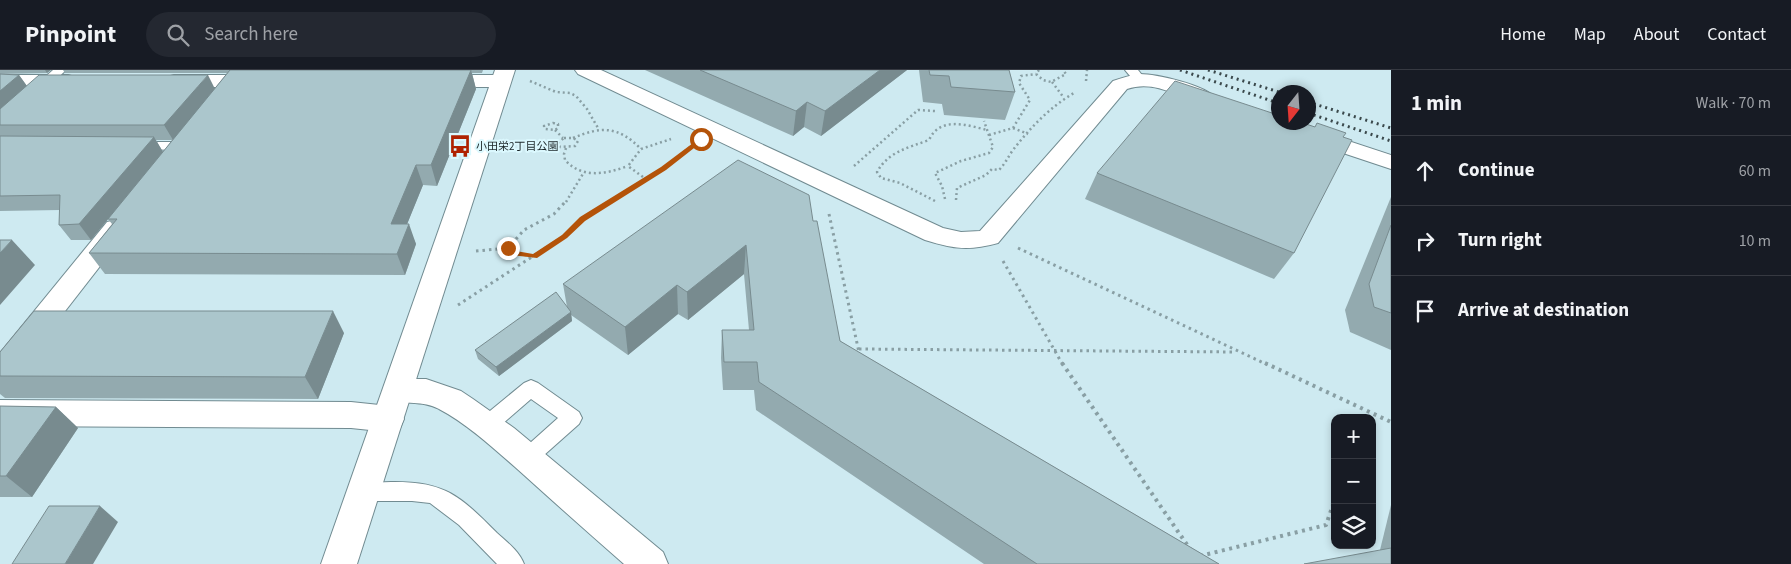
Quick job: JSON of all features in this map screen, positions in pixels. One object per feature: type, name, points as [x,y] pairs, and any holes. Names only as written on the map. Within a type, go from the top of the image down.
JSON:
[{"type":"street","points":[[585,70],[925,230],[958,242],[973,242],[989,237],[1120,85],[1135,75],[1227,105]]},
{"type":"street","points":[[0,81],[53,75],[87,81]]},
{"type":"street","points":[[216,102],[238,75]]},
{"type":"street","points":[[155,81],[238,75],[272,80]]},
{"type":"street","points":[[339,564],[511,77],[418,80]]},
{"type":"street","points":[[1300,130],[1391,162]]},
{"type":"street","points":[[163,169],[187,139]]},
{"type":"street","points":[[0,374],[127,214]]},
{"type":"street","points":[[0,413],[351,414],[394,404],[426,391],[450,400],[486,426],[527,458],[650,564]]},
{"type":"lane","points":[[27,99],[53,75]]},
{"type":"lane","points":[[124,146],[187,139]]},
{"type":"lane","points":[[486,426],[531,388],[572,418],[527,458]]},
{"type":"lane","points":[[364,492],[403,491],[436,495],[455,509],[513,564]]},
{"type":"path","points":[[1013,128],[1030,100],[1019,83],[1021,76],[1036,74],[1039,70]]},
{"type":"path","points":[[1036,74],[1043,80],[1052,82],[1059,81],[1066,74],[1064,70]]},
{"type":"path","points":[[1086,82],[1088,77],[1087,70]]},
{"type":"path","points":[[511,77],[532,81],[556,92],[571,94],[582,100],[585,110],[593,118],[598,128]]},
{"type":"path","points":[[1052,82],[1064,98]]},
{"type":"path","points":[[956,200],[957,188],[986,175],[992,169],[999,170],[1007,162],[1012,151],[1028,134],[1064,98],[1074,93]]},
{"type":"path","points":[[848,172],[918,110],[935,111]]},
{"type":"path","points":[[945,200],[942,186],[936,173],[942,168],[978,155],[990,153],[993,147],[984,121]]},
{"type":"path","points":[[553,123],[558,124],[558,128],[555,130],[549,131],[544,126],[553,123]]},
{"type":"path","points":[[936,201],[900,183],[881,178],[877,172],[882,162],[897,150],[929,140],[931,131],[938,126],[959,125],[987,130]]},
{"type":"path","points":[[555,130],[563,138],[573,138],[598,128],[614,130],[630,137],[641,149]]},
{"type":"path","points":[[989,135],[1013,128],[1028,134]]},
{"type":"path","points":[[563,138],[558,143],[560,148],[575,146],[578,141],[573,138]]},
{"type":"path","points":[[566,148],[564,153],[565,160],[574,169],[604,174],[628,166],[641,149],[673,138]]},
{"type":"path","points":[[452,308],[468,300],[564,236],[583,219],[647,180],[693,145]]},
{"type":"path","points":[[628,166],[647,180]]},
{"type":"path","points":[[508,248],[517,234],[554,214],[567,201],[584,172]]},
{"type":"path","points":[[828,210],[860,359]]},
{"type":"path","points":[[470,252],[508,248],[514,253],[534,256]]},
{"type":"path","points":[[1017,248],[1391,422]]},
{"type":"path","points":[[999,254],[1054,351],[1196,557]]},
{"type":"path","points":[[858,349],[1237,352]]},
{"type":"path","points":[[1187,552],[1196,557],[1326,525],[1333,504]]},
{"type":"building","points":[[230,70],[471,70],[431,165],[416,165],[391,224],[409,224],[397,254],[89,253],[117,219],[108,219]]},
{"type":"building","points":[[700,70],[880,70],[825,111],[807,102],[796,111]]},
{"type":"building","points":[[929,70],[1009,70],[1015,92],[951,87],[949,76],[930,75]]},
{"type":"building","points":[[0,74],[19,75],[0,91]]},
{"type":"building","points":[[39,75],[208,75],[164,125],[0,125],[0,109]]},
{"type":"building","points":[[1175,81],[1271,113],[1271,130],[1316,130],[1317,123],[1346,133],[1343,137],[1352,140],[1294,253],[1097,173]]},
{"type":"building","points":[[0,136],[154,137],[79,224],[59,225],[60,195],[0,196]]},
{"type":"building","points":[[738,160],[809,195],[813,221],[817,221],[840,341],[1219,564],[1037,564],[759,382],[757,362],[724,362],[722,330],[754,330],[746,245],[687,292],[677,285],[625,327],[563,284]]},
{"type":"building","points":[[1391,225],[1391,313],[1374,307],[1369,284]]},
{"type":"building","points":[[0,240],[12,240],[0,253]]},
{"type":"building","points":[[556,292],[571,312],[496,367],[475,350]]},
{"type":"building","points":[[34,311],[333,311],[305,377],[0,376],[0,352]]},
{"type":"building","points":[[0,406],[56,407],[6,476],[0,476]]},
{"type":"building","points":[[49,506],[100,506],[65,564],[12,564]]},
{"type":"building","points":[[1391,548],[1391,564],[1304,564]]},
{"type":"railway","points":[[1180,70],[1271,101]]},
{"type":"railway","points":[[1208,70],[1271,90]]},
{"type":"railway","points":[[1316,105],[1391,128]]},
{"type":"railway","points":[[1316,116],[1391,141]]},
{"type":"place","name":"小田栄2丁目公園","points":[[460,146]]},
{"type":"route","points":[[508,248],[514,253],[534,256],[564,236],[583,219],[663,169],[701,139]]}]
